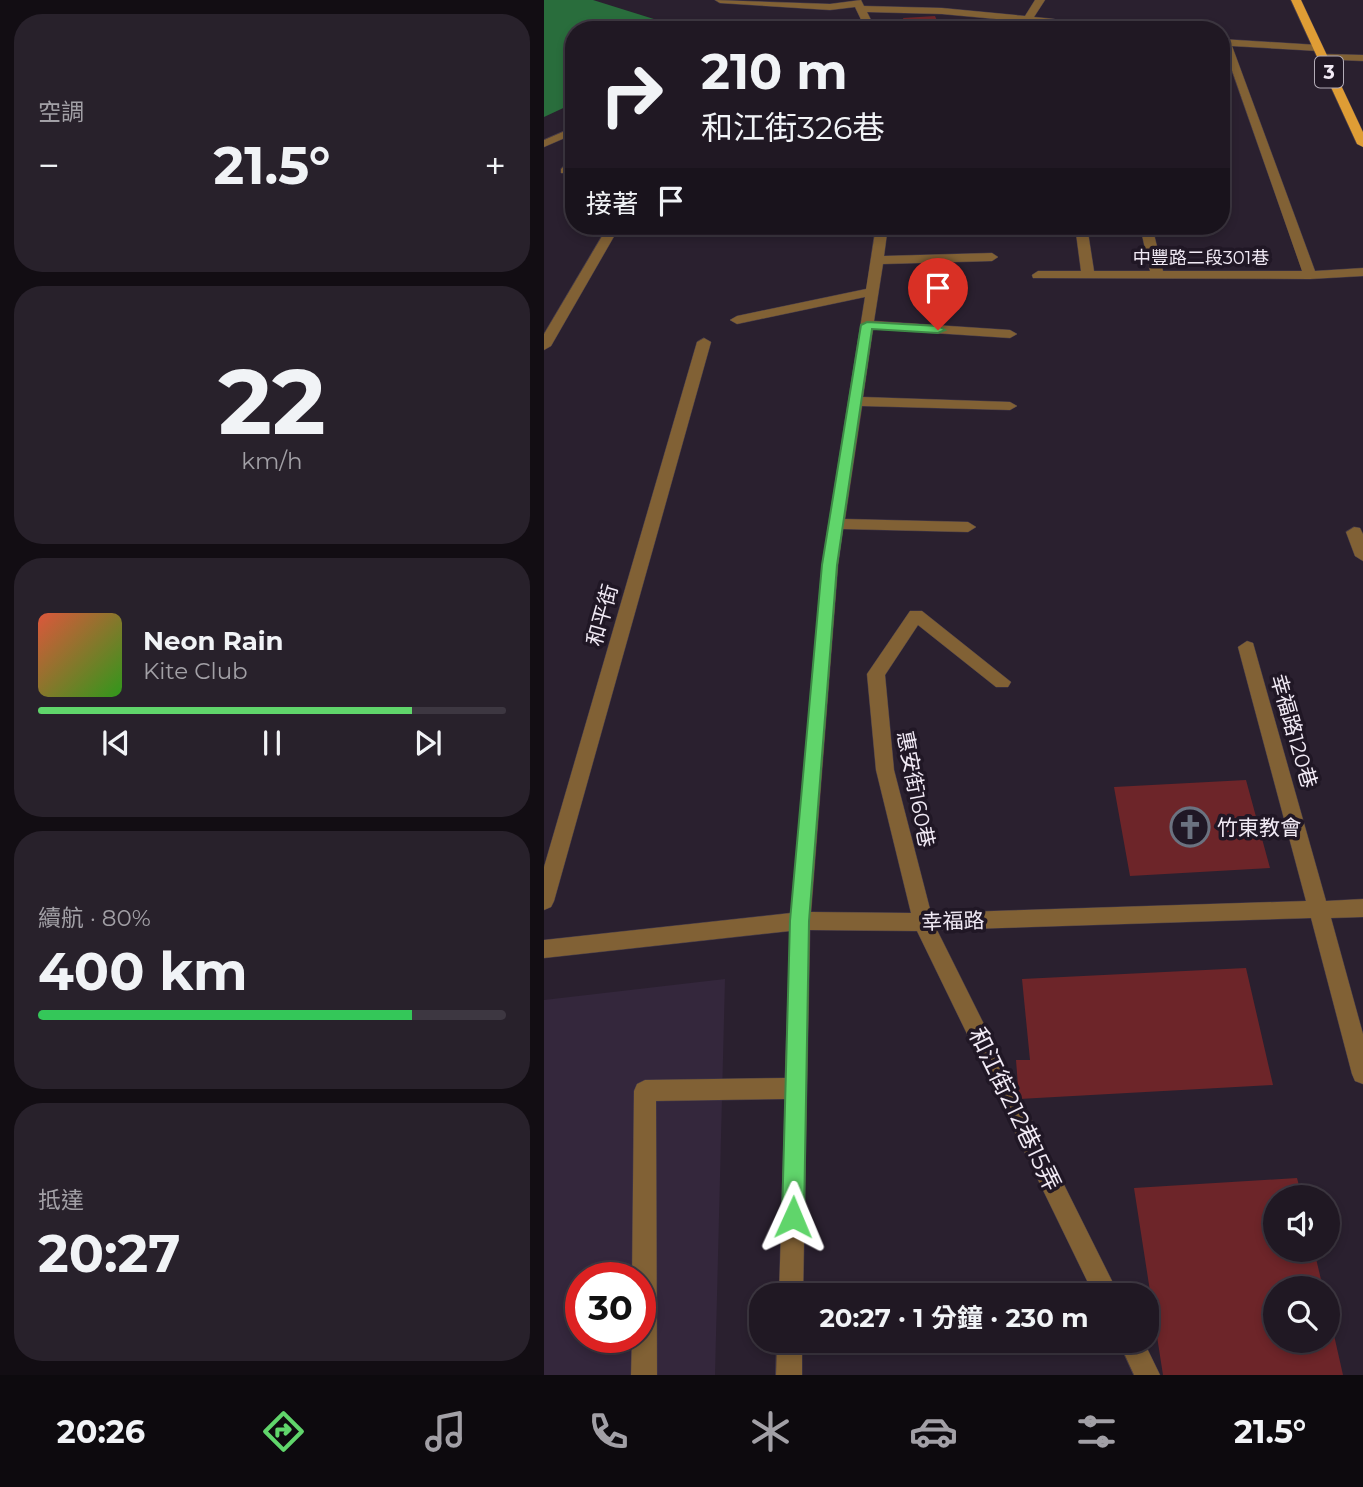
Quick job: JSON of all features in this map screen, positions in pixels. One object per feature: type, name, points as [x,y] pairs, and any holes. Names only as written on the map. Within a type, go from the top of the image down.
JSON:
[{"type":"main road","name":"3","points":[[1296,0],[1363,144]]},
{"type":"street","points":[[720,0],[830,7],[860,4],[1051,21]]},
{"type":"street","points":[[1028,19],[1040,0]]},
{"type":"street","points":[[860,4],[867,21]]},
{"type":"street","points":[[1230,43],[1363,58]]},
{"type":"street","points":[[1230,58],[1310,275]]},
{"type":"street","points":[[544,144],[565,134]]},
{"type":"street","points":[[544,346],[609,235]]},
{"type":"street","points":[[791,1283],[800,921],[830,565],[880,235]]},
{"type":"street","points":[[1082,235],[1088,275]]},
{"type":"street","points":[[1148,235],[1157,275]]},
{"type":"street","points":[[876,260],[992,257]]},
{"type":"street","name":"中豐路二段301巷","points":[[1038,275],[1310,275],[1363,272]]},
{"type":"street","points":[[737,320],[872,292]]},
{"type":"street","points":[[867,325],[1010,334]]},
{"type":"street","name":"和平街","points":[[544,901],[704,342]]},
{"type":"street","points":[[855,401],[1010,407]]},
{"type":"street","points":[[836,524],[968,527]]},
{"type":"street","points":[[1354,531],[1363,556]]},
{"type":"street","name":"惠安街160巷","points":[[923,922],[885,770],[876,674],[916,615],[1002,682]]},
{"type":"street","name":"幸福路120巷","points":[[1247,647],[1363,1074]]},
{"type":"street","name":"幸福路","points":[[544,949],[800,921],[923,922],[1363,908]]},
{"type":"street","name":"和江街212巷15弄","points":[[923,922],[1101,1283]]},
{"type":"street","points":[[644,1375],[645,1091],[796,1088]]},
{"type":"street","points":[[789,1375],[790,1353]]},
{"type":"street","points":[[1136,1353],[1147,1375]]},
{"type":"shaded area","points":[[725,979],[715,1375],[544,1375],[544,1000]]},
{"type":"green space","points":[[544,0],[593,0],[660,21],[565,21],[565,107],[544,117]]},
{"type":"building","points":[[935,16],[937,21],[904,21],[903,18]]},
{"type":"building","name":"竹東教會","points":[[1246,780],[1270,868],[1130,876],[1114,787]]},
{"type":"building","points":[[1246,968],[1273,1085],[1019,1099],[1016,1060],[1030,1060],[1022,979]]},
{"type":"building","points":[[1297,1178],[1299,1185],[1263,1185],[1263,1262],[1317,1262],[1320,1276],[1263,1276],[1263,1353],[1338,1353],[1343,1375],[1163,1375],[1159,1349],[1159,1283],[1149,1283],[1134,1188]]},
{"type":"place","name":"竹東教會","points":[[1190,827]]},
{"type":"route","points":[[793,1217],[800,921],[830,565],[867,325],[938,330]]}]
